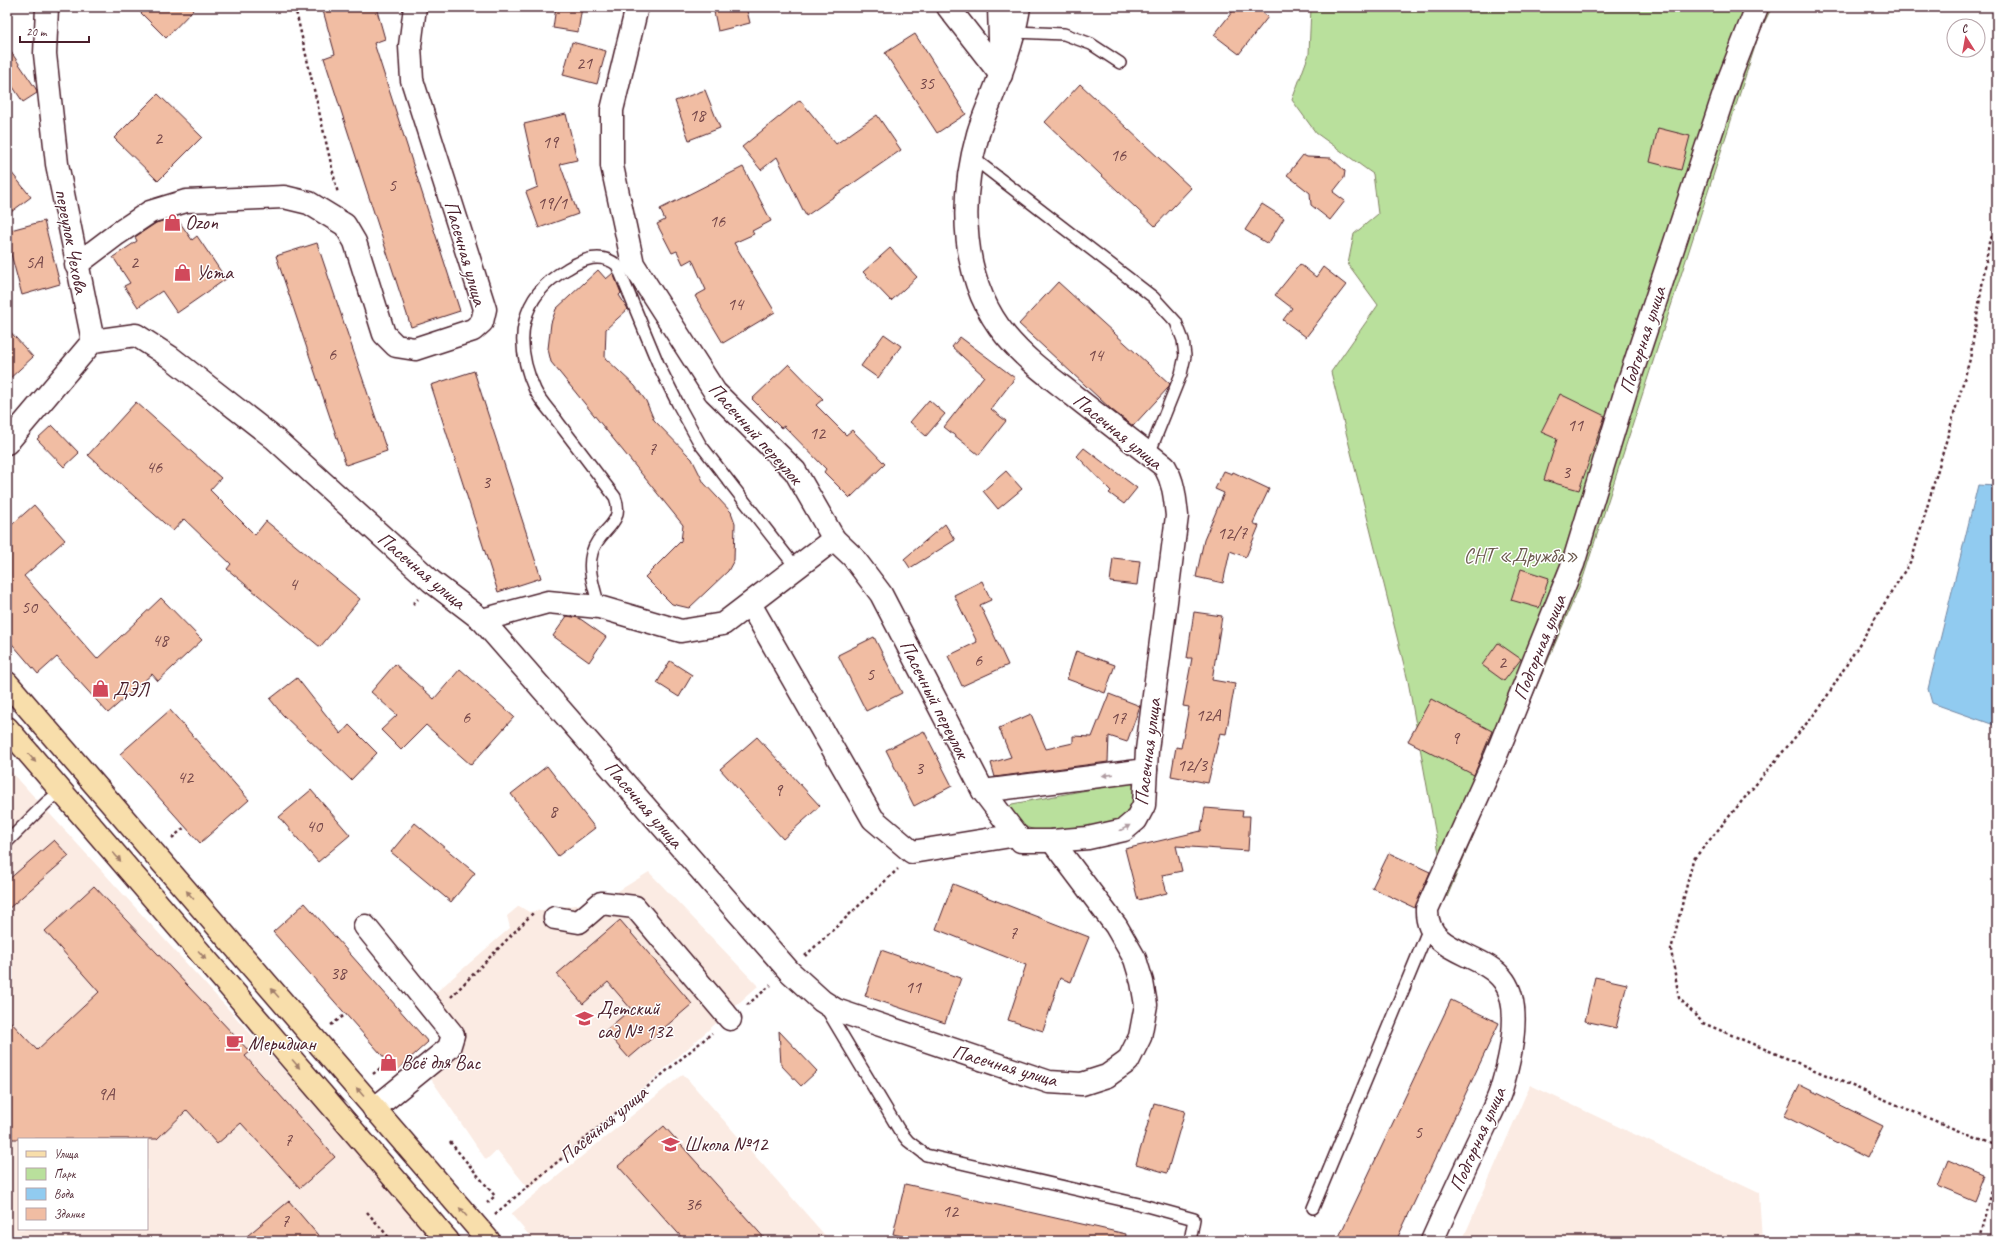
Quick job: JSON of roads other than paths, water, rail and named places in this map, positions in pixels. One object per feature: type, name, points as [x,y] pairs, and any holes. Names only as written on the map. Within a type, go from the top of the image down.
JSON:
[{"type":"main road","points":[[7,683],[488,1241]]},
{"type":"main road","points":[[7,728],[448,1241]]},
{"type":"street","name":"переулок Чехова","points":[[46,7],[45,54],[57,164],[76,265],[93,341]]},
{"type":"street","name":"Пасечная улица","points":[[76,265],[117,234],[150,212],[186,201],[284,197],[309,203],[345,226],[355,242],[384,334],[396,346],[415,349],[473,330],[482,322],[485,309],[412,80],[410,46],[415,7]]},
{"type":"street","name":"Пасечный переулок","points":[[637,7],[612,110],[612,166],[634,264],[715,392],[795,471],[834,539],[853,557],[881,594],[983,791],[1016,835]]},
{"type":"street","points":[[948,7],[1001,75]]},
{"type":"street","name":"Пасечная улица","points":[[999,7],[1001,75]]},
{"type":"street","name":"Пасечная улица","points":[[1016,835],[1021,840],[1052,842],[1088,838],[1124,830],[1136,820],[1144,805],[1147,750],[1177,516],[1172,479],[1165,467],[1028,360],[1005,335],[986,306],[975,277],[968,248],[968,186],[978,133],[1001,75],[1020,7]]},
{"type":"street","name":"Подгорная улица","points":[[1432,1241],[1501,1090],[1514,1030],[1514,1011],[1511,996],[1504,981],[1493,969],[1437,939],[1429,928],[1427,919],[1431,898],[1494,758],[1572,564],[1628,383],[1729,79],[1757,7]]},
{"type":"street","name":"Пасечная улица","points":[[93,341],[136,335],[170,357],[275,439],[431,581],[482,620],[789,970],[822,1001],[836,1010],[1048,1082],[1082,1084],[1107,1076],[1128,1061],[1140,1038],[1146,1005],[1142,982],[1135,959],[1116,926],[1052,842]]},
{"type":"street","points":[[7,443],[93,341]]},
{"type":"street","name":"Пасечная улица","points":[[482,620],[548,602],[599,607],[681,631],[723,624],[834,539]]},
{"type":"street","points":[[750,604],[873,819],[912,852],[1016,835]]},
{"type":"street","points":[[983,791],[1146,770]]},
{"type":"street","points":[[546,914],[579,922],[601,903],[635,907],[730,1019]]},
{"type":"street","points":[[365,926],[453,1035],[449,1048],[374,1109]]},
{"type":"lane","points":[[1014,32],[1064,34],[1091,44],[1120,63]]},
{"type":"lane","points":[[973,158],[1153,297],[1176,322],[1183,340],[1185,356],[1181,374],[1149,454]]},
{"type":"lane","points":[[599,607],[589,570],[592,553],[596,541],[618,517],[618,505],[615,497],[535,391],[527,367],[523,345],[523,323],[528,306],[542,287],[573,265],[594,257],[609,258],[617,265],[659,366],[700,444],[796,569]]},
{"type":"lane","points":[[7,842],[47,802],[61,792]]},
{"type":"lane","points":[[1313,1208],[1429,928]]},
{"type":"lane","points":[[822,1001],[899,1130],[908,1142],[926,1155],[1139,1204],[1194,1219],[1190,1241]]},
{"type":"water","points":[[1978,485],[1997,486],[1997,726],[1932,703],[1928,689]]},
{"type":"place","name":"Ozon","points":[[172,222]]},
{"type":"place","name":"Уста","points":[[183,272]]},
{"type":"place","name":"ДЭЛ","points":[[100,689]]},
{"type":"place","name":"Детский сад № 132","points":[[584,1019]]},
{"type":"place","name":"Меридиан","points":[[235,1043]]},
{"type":"place","name":"Всё для Вас","points":[[388,1062]]},
{"type":"place","name":"Школа №12","points":[[671,1144]]},
{"type":"park label","name":"СНТ «Дружба»","points":[[1521,555]]}]
